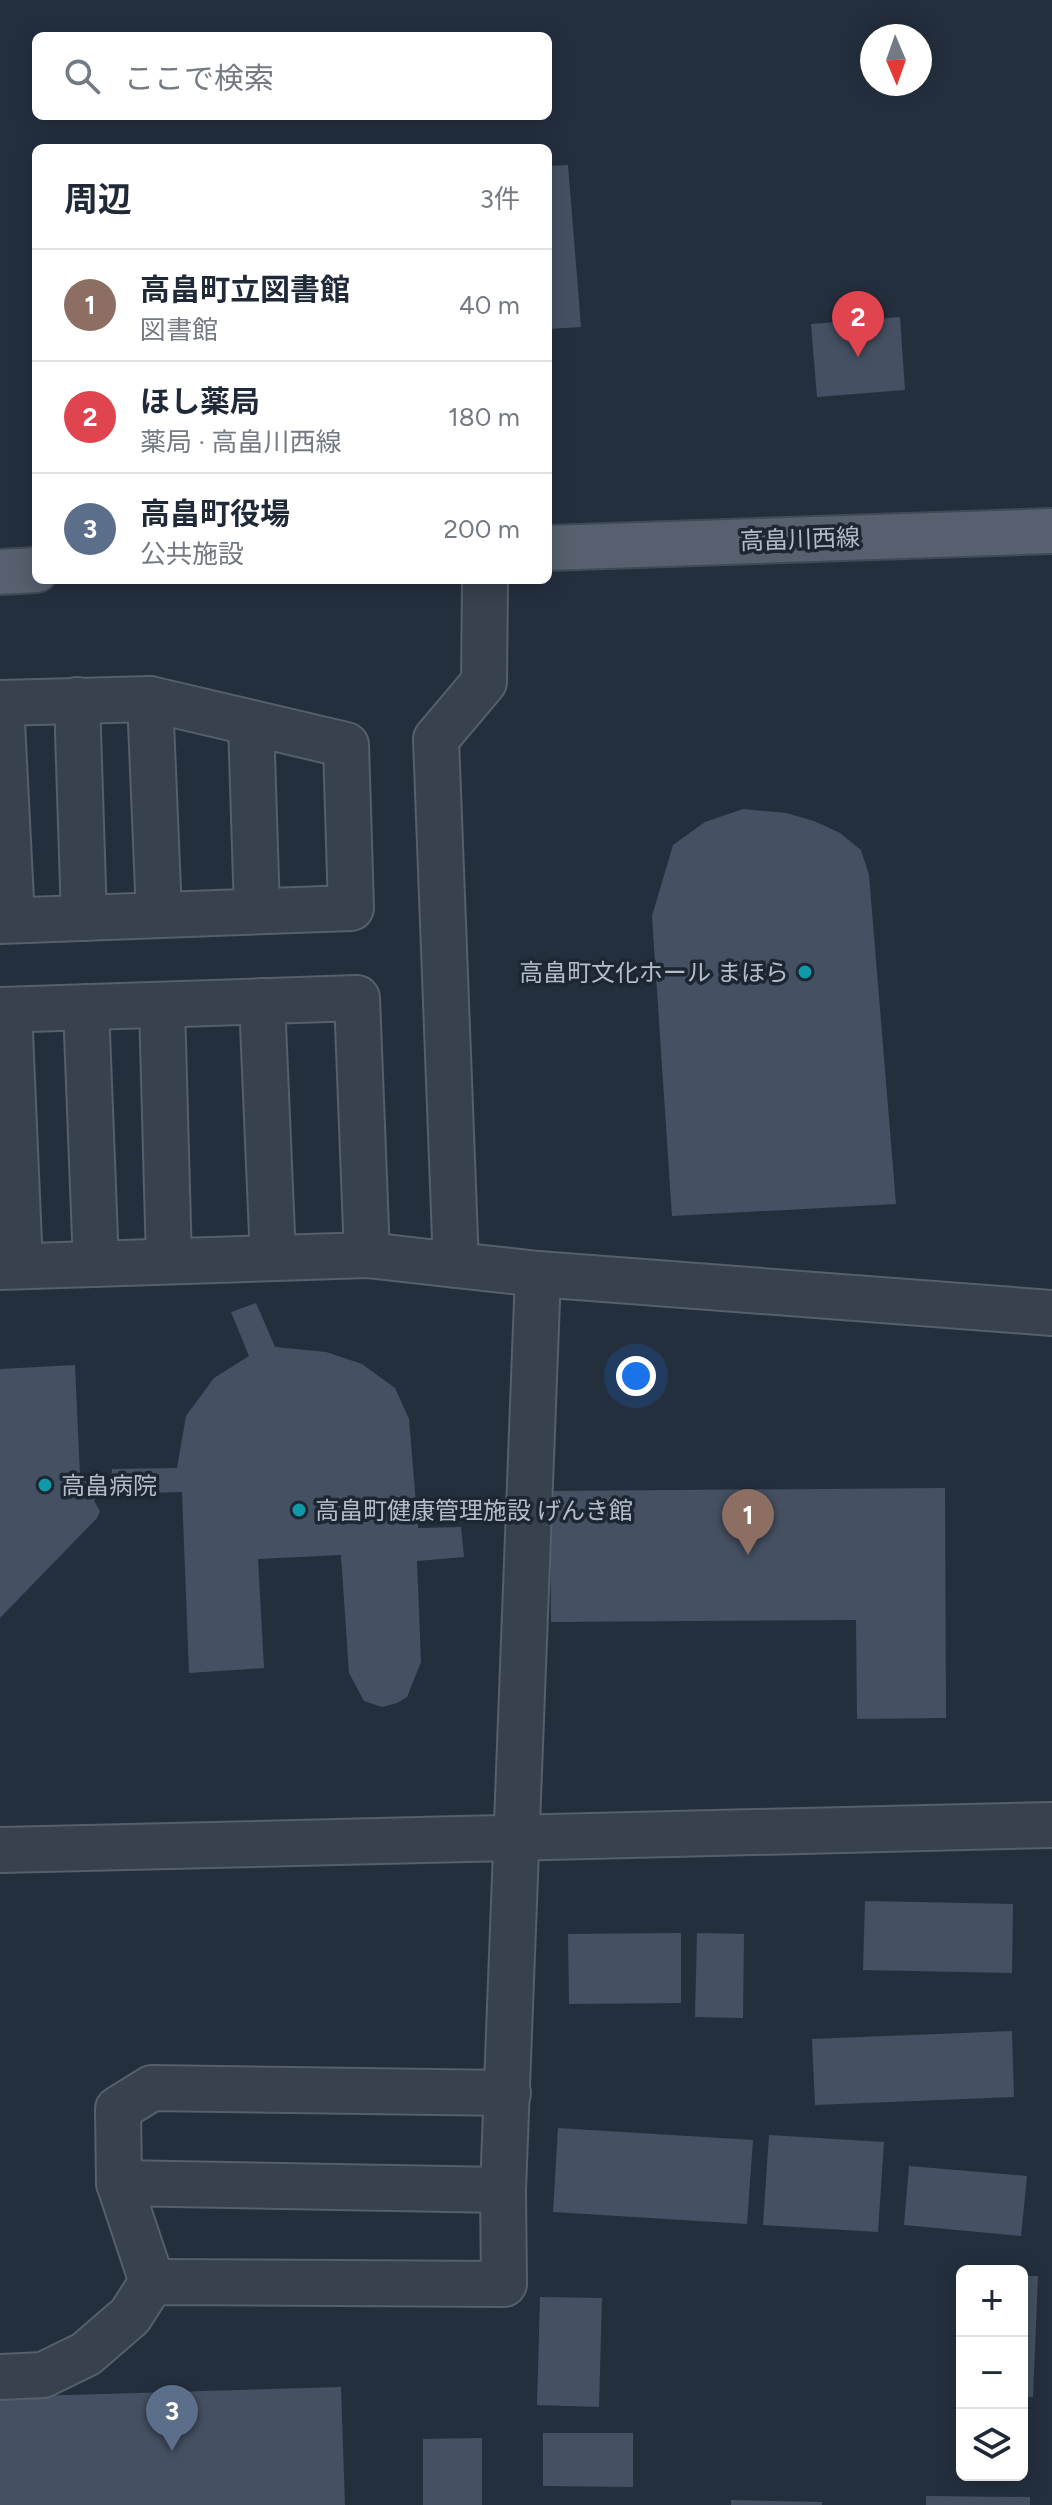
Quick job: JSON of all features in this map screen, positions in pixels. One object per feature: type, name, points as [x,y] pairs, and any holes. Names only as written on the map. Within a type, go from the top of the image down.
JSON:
[{"type":"main road","name":"高畠川西線","points":[[552,548],[1052,531]]},
{"type":"main road","points":[[0,572],[32,570]]},
{"type":"street","points":[[456,1265],[436,739],[484,682],[485,584]]},
{"type":"street","points":[[150,699],[159,914]]},
{"type":"street","points":[[150,699],[346,745],[351,908],[6,920],[0,703],[150,699]]},
{"type":"street","points":[[77,700],[84,918]]},
{"type":"street","points":[[251,723],[257,911]]},
{"type":"street","points":[[367,1255],[357,998],[5,1010],[10,1266],[367,1255],[538,1274],[1052,1313]]},
{"type":"street","points":[[262,1001],[273,1258]]},
{"type":"street","points":[[162,1005],[169,1261]]},
{"type":"street","points":[[86,1007],[96,1264]]},
{"type":"street","points":[[152,2282],[504,2284],[503,2190],[538,1274]]},
{"type":"street","points":[[0,1850],[1052,1825]]},
{"type":"street","points":[[152,2282],[119,2183],[118,2109],[152,2088],[508,2093]]},
{"type":"street","points":[[119,2183],[503,2190]]},
{"type":"street","points":[[0,2377],[43,2375],[86,2354],[130,2316],[152,2282]]},
{"type":"building","points":[[568,165],[581,327],[552,329],[552,166]]},
{"type":"building","points":[[900,317],[905,390],[817,397],[811,324]]},
{"type":"building","points":[[743,809],[786,813],[814,821],[840,833],[861,850],[869,875],[896,1204],[672,1216],[652,916],[673,845],[705,822]]},
{"type":"building","name":"高畠町健康管理施設 げんき館","points":[[256,1303],[275,1347],[326,1352],[362,1364],[395,1388],[409,1419],[418,1528],[461,1527],[464,1557],[417,1561],[421,1662],[407,1697],[397,1703],[382,1707],[364,1701],[349,1673],[341,1555],[258,1559],[264,1668],[189,1673],[182,1492],[111,1494],[112,1469],[177,1468],[186,1416],[214,1378],[249,1356],[231,1312]]},
{"type":"building","name":"高畠病院","points":[[75,1365],[80,1476],[98,1495],[94,1501],[100,1511],[97,1518],[0,1618],[0,1369]]},
{"type":"building","points":[[945,1488],[946,1718],[857,1719],[856,1620],[551,1622],[550,1491]]},
{"type":"building","points":[[865,1901],[1013,1904],[1012,1973],[863,1970]]},
{"type":"building","points":[[681,1933],[681,2003],[569,2004],[568,1934]]},
{"type":"building","points":[[697,1933],[744,1934],[743,2018],[695,2017]]},
{"type":"building","points":[[1012,2031],[1014,2097],[815,2105],[812,2039]]},
{"type":"building","points":[[558,2128],[753,2140],[747,2224],[553,2212]]},
{"type":"building","points":[[769,2135],[884,2142],[878,2232],[763,2225]]},
{"type":"building","points":[[909,2166],[1027,2176],[1021,2236],[904,2225]]},
{"type":"building","points":[[1028,2276],[1038,2276],[1033,2397],[1028,2397]]},
{"type":"building","points":[[540,2297],[602,2298],[599,2407],[537,2405]]},
{"type":"building","points":[[341,2387],[345,2505],[0,2505],[0,2397]]},
{"type":"building","points":[[543,2433],[633,2433],[633,2487],[543,2486]]},
{"type":"building","points":[[482,2438],[482,2505],[423,2505],[423,2439]]},
{"type":"building","points":[[926,2496],[1030,2497],[1030,2505],[926,2505]]},
{"type":"building","points":[[731,2500],[822,2502],[822,2505],[731,2505]]},
{"type":"place","name":"ほし薬局","points":[[858,357]]},
{"type":"place","name":"高畠町文化ホール まほら","points":[[805,972]]},
{"type":"place","name":"高畠病院","points":[[45,1485]]},
{"type":"place","name":"高畠町健康管理施設 げんき館","points":[[299,1510]]},
{"type":"place","name":"高畠町立図書館","points":[[748,1555]]},
{"type":"place","name":"高畠町役場","points":[[172,2451]]}]
